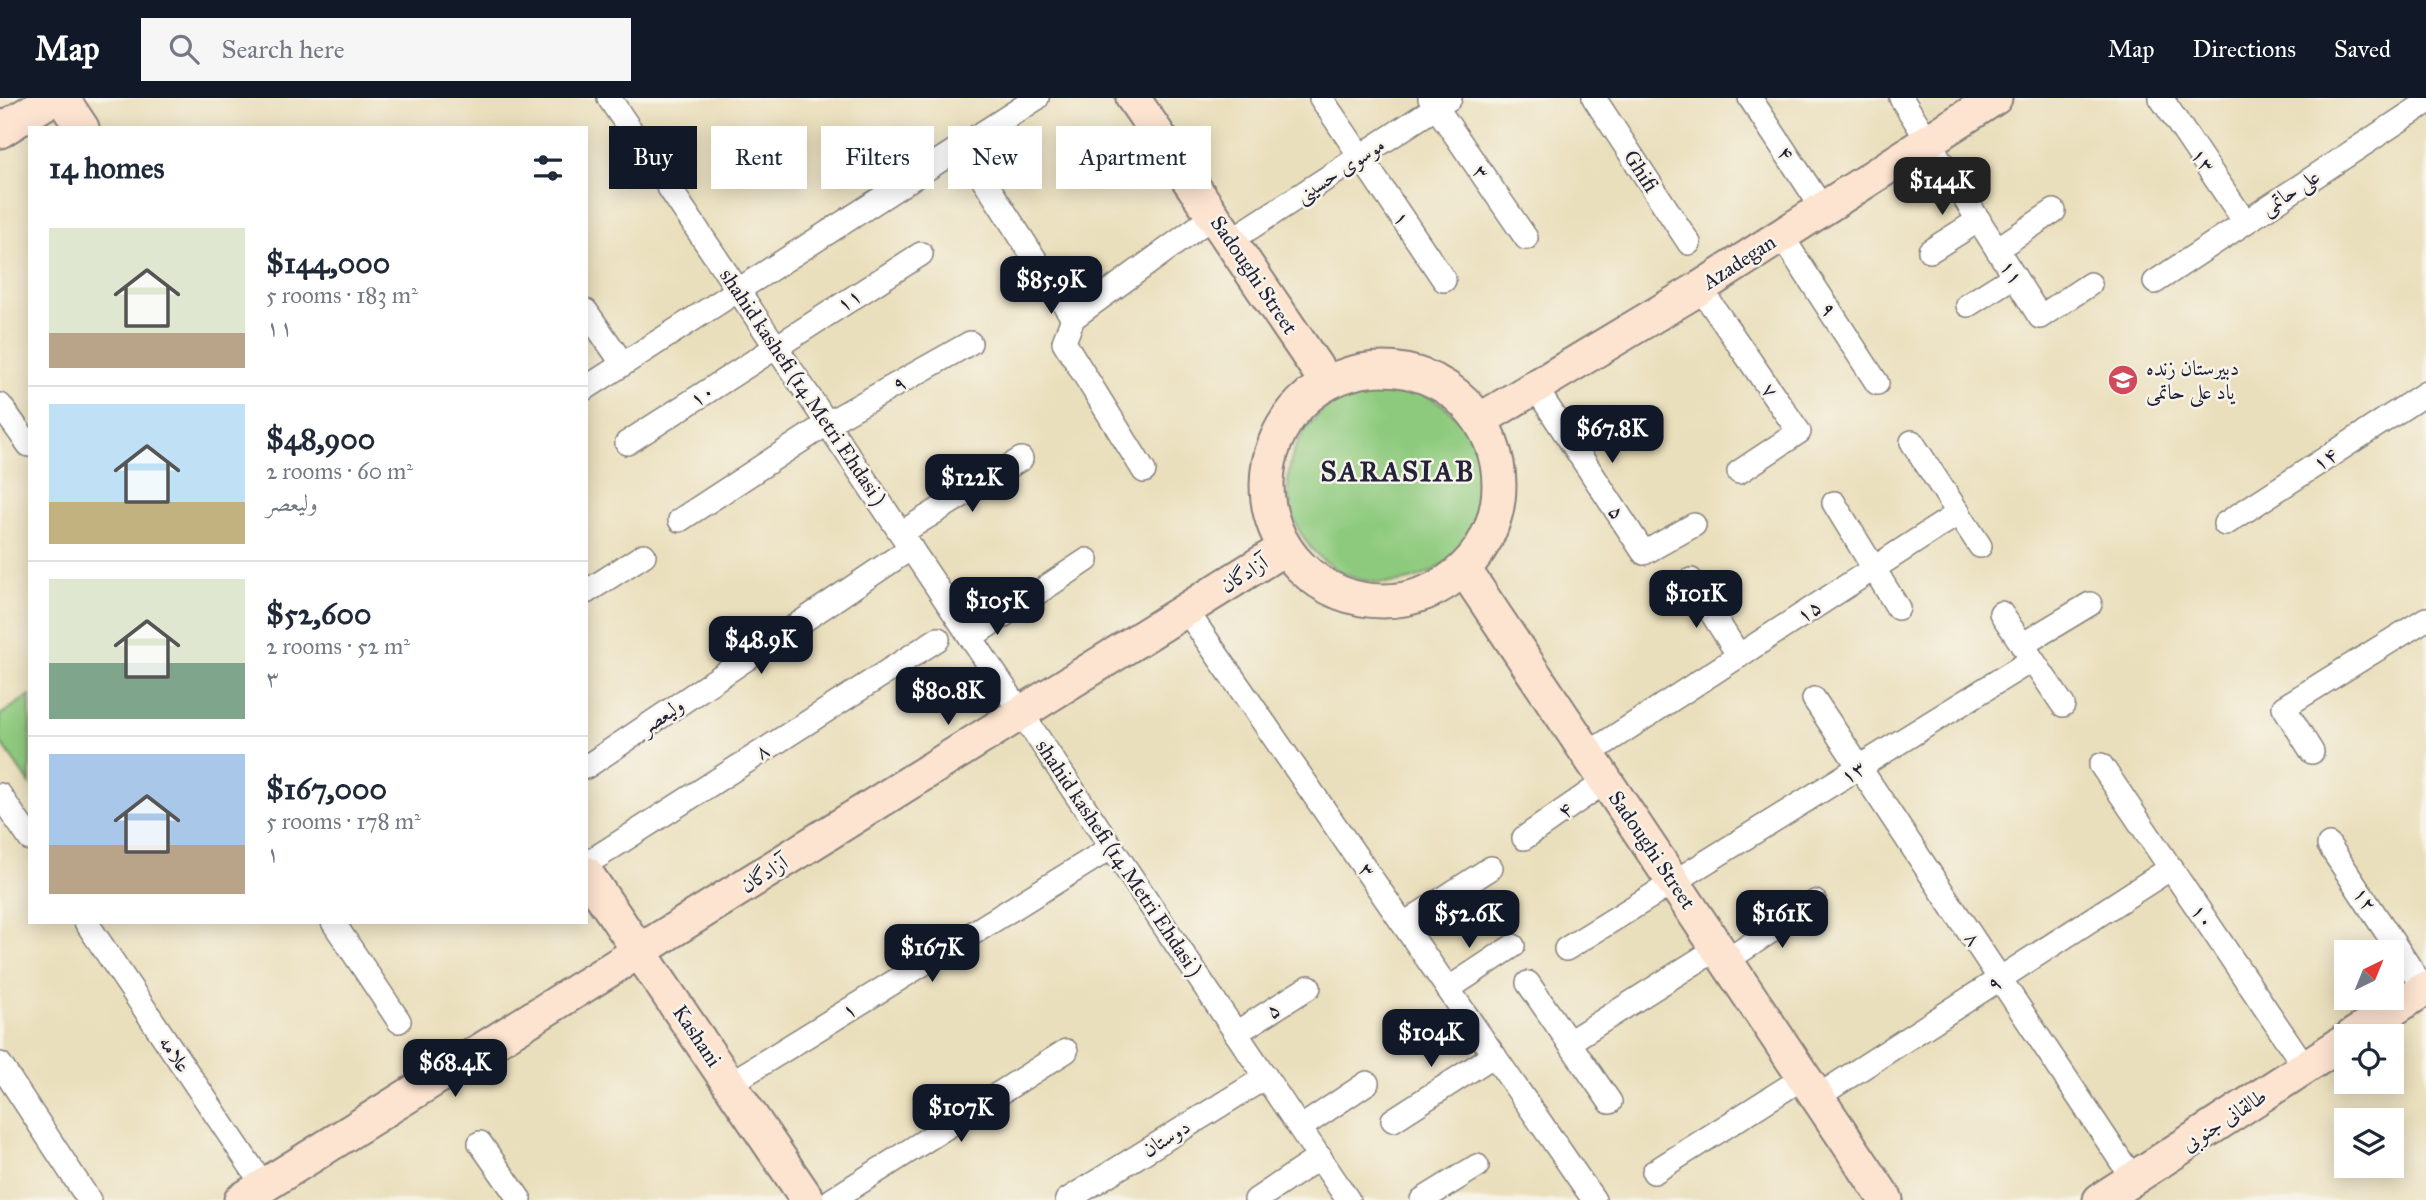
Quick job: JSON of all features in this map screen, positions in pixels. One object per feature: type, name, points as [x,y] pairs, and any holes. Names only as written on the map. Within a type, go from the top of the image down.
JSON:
[{"type":"main road","points":[[0,131],[53,98]]},
{"type":"main road","points":[[62,98],[81,126]]},
{"type":"main road","name":"Sadoughi Street","points":[[1133,98],[1327,383]]},
{"type":"main road","name":"Azadegan","points":[[1479,420],[1700,288],[1995,98]]},
{"type":"main road","points":[[1394,369],[1427,377],[1456,395],[1479,420],[1496,460],[1499,481],[1496,514],[1484,543],[1464,569],[1436,589],[1404,600],[1370,600],[1337,592],[1308,573],[1285,548],[1272,519],[1267,488],[1270,456],[1282,427],[1301,402],[1327,383],[1359,371],[1394,369]]},
{"type":"main road","name":"آزادگان","points":[[253,1193],[1285,548]]},
{"type":"main road","name":"Sadoughi Street","points":[[1464,569],[1886,1200]]},
{"type":"main road","name":"Kashani","points":[[588,876],[808,1200]]},
{"type":"main road","points":[[2371,1024],[2425,989]]},
{"type":"main road","name":"طالقانی جنوبی","points":[[2100,1200],[2334,1048]]},
{"type":"street","points":[[993,126],[1037,98]]},
{"type":"street","name":"۱","points":[[1321,98],[1444,280]]},
{"type":"street","name":"Ghifi","points":[[1594,98],[1689,243]]},
{"type":"street","name":"۴","points":[[1750,98],[1823,209]]},
{"type":"street","name":"۱۱","points":[[1901,98],[2040,317],[2090,284]]},
{"type":"street","name":"۱۳","points":[[2161,98],[2245,222]]},
{"type":"street","name":"shahid kashefi (14 Metri Ehdasi )","points":[[615,100],[738,290],[1348,1200]]},
{"type":"street","name":"موسوی حسینی","points":[[1073,318],[1222,228],[1360,157],[1439,101]]},
{"type":"street","name":"۳","points":[[1439,101],[1526,238]]},
{"type":"street","name":"علی حاتمی","points":[[2155,282],[2426,103]]},
{"type":"street","points":[[588,387],[948,155]]},
{"type":"street","points":[[990,189],[1073,318],[1064,342],[1144,471]]},
{"type":"street","points":[[1997,249],[2054,211]]},
{"type":"street","points":[[1930,251],[1979,220]]},
{"type":"street","name":"۹","points":[[1781,235],[1877,383]]},
{"type":"street","name":"۱۱","points":[[776,347],[921,254]]},
{"type":"street","points":[[1968,305],[2014,276]]},
{"type":"street","name":"۷","points":[[1700,288],[1799,432],[1739,472]]},
{"type":"street","points":[[588,314],[623,364]]},
{"type":"street","name":"۹","points":[[680,520],[828,423],[970,343]]},
{"type":"street","name":"۱۰","points":[[627,443],[776,347]]},
{"type":"street","name":"۵","points":[[1535,387],[1644,553],[1695,525]]},
{"type":"street","name":"۱۴","points":[[2225,524],[2426,393]]},
{"type":"street","points":[[0,405],[28,444]]},
{"type":"street","points":[[1912,442],[1980,546]]},
{"type":"street","name":"ولیعصر","points":[[588,766],[1021,459]]},
{"type":"street","points":[[1834,503],[1898,608]]},
{"type":"street","name":"۱۵","points":[[1597,768],[1739,656],[1959,513]]},
{"type":"street","points":[[588,591],[644,555]]},
{"type":"street","points":[[971,637],[1087,560]]},
{"type":"street","points":[[1690,580],[1739,656]]},
{"type":"street","name":"۱۳","points":[[1566,950],[1859,768],[2027,652],[2090,604]]},
{"type":"street","name":"۳","points":[[1186,610],[1594,1200]]},
{"type":"street","points":[[2001,613],[2063,705]]},
{"type":"street","points":[[2312,752],[2284,708],[2426,618]]},
{"type":"street","name":"۸","points":[[588,863],[938,639]]},
{"type":"street","name":"۸","points":[[1814,699],[2133,1179]]},
{"type":"street","name":"۱۰","points":[[2101,765],[2305,1067]]},
{"type":"street","name":"۴","points":[[1524,838],[1597,768]]},
{"type":"street","points":[[0,795],[28,836]]},
{"type":"street","name":"۱۲","points":[[2329,845],[2425,989]]},
{"type":"street","name":"۱","points":[[729,1084],[1112,847]]},
{"type":"street","points":[[1404,924],[1491,868]]},
{"type":"street","name":"۹","points":[[1654,1172],[1811,1087],[2000,979],[2171,868]]},
{"type":"street","points":[[1569,1042],[1815,902]]},
{"type":"street","name":"علامه","points":[[87,924],[253,1193]]},
{"type":"street","points":[[334,924],[399,1021]]},
{"type":"street","points":[[1448,989],[1513,946]]},
{"type":"street","points":[[1528,984],[1610,1102]]},
{"type":"street","name":"۵","points":[[1236,1033],[1309,987]]},
{"type":"street","points":[[832,1200],[1066,1051]]},
{"type":"street","points":[[1393,1120],[1494,1055]]},
{"type":"street","points":[[0,1063],[89,1200]]},
{"type":"street","name":"دوستان","points":[[1067,1200],[1266,1077]]},
{"type":"street","points":[[1300,1128],[1367,1083]]},
{"type":"street","points":[[480,1143],[520,1200]]},
{"type":"street","points":[[1256,1200],[1320,1157]]},
{"type":"street","points":[[1422,1200],[1477,1166]]},
{"type":"green space","points":[[1386,387],[1423,395],[1455,416],[1476,448],[1484,485],[1476,522],[1455,554],[1423,575],[1386,583],[1349,575],[1317,554],[1296,522],[1288,485],[1296,448],[1317,416],[1349,395]]},
{"type":"green space","points":[[28,696],[28,781],[0,741],[0,715]]},
{"type":"place","name":"دبیرستان زنده یاد علی حاتمی","points":[[2123,380]]},
{"type":"district","name":"SARASIAB","points":[[1398,471]]}]
